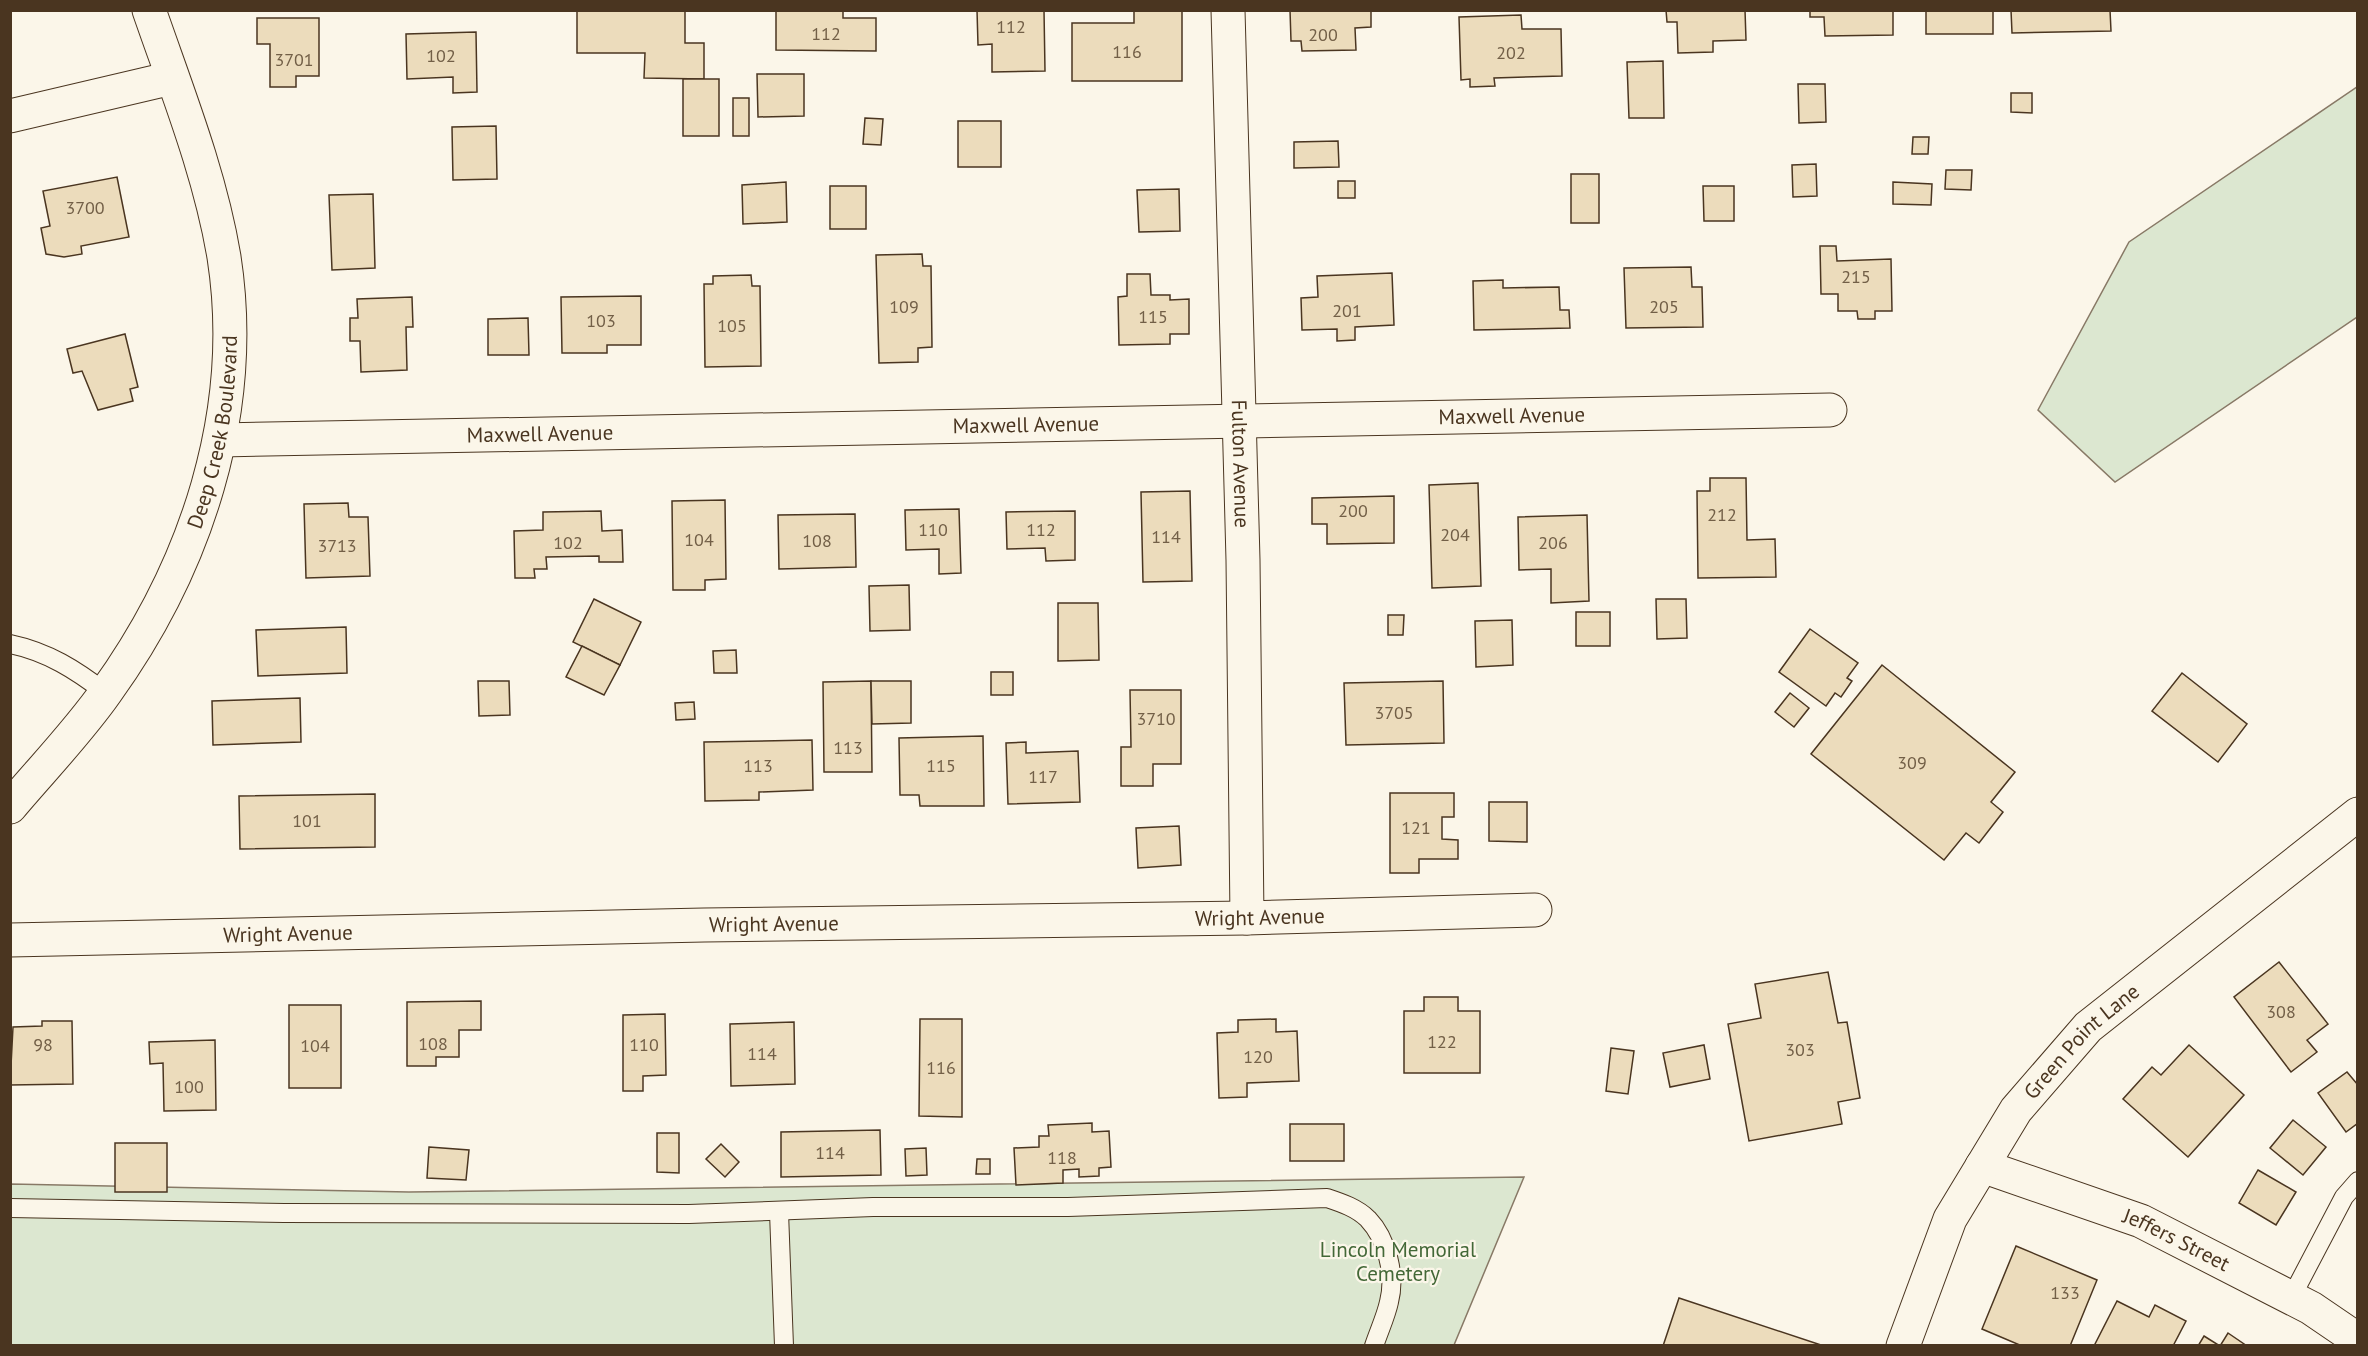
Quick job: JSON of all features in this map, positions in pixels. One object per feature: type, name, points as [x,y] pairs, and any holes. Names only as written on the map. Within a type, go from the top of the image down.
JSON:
[{"type":"street","name":"Deep Creek Boulevard","points":[[10,807],[106,693],[157,615],[184,560],[205,502],[220,440],[225,402],[229,330],[224,259],[209,188],[149,10]]},
{"type":"street","name":"Fulton Avenue","points":[[1228,10],[1239,420],[1247,918]]},
{"type":"street","points":[[10,116],[172,78]]},
{"type":"street","name":"Maxwell Avenue","points":[[220,440],[1830,410]]},
{"type":"street","name":"Green Point Lane","points":[[1903,1346],[1950,1219],[2016,1110],[2088,1027],[2357,815]]},
{"type":"street","name":"Wright Avenue","points":[[10,940],[1247,918],[1535,910]]},
{"type":"street","name":"Jeffers Street","points":[[1982,1166],[2141,1221],[2311,1308],[2358,1340]]},
{"type":"lane","points":[[10,644],[35,649],[73,667],[106,693]]},
{"type":"lane","points":[[2291,1298],[2344,1197],[2358,1181]]},
{"type":"lane","points":[[10,1208],[308,1213],[779,1212],[873,1207],[1068,1207],[1327,1198],[1351,1207],[1368,1219],[1383,1240],[1390,1269],[1390,1300],[1374,1346]]},
{"type":"lane","points":[[779,1212],[784,1346]]},
{"type":"green space","points":[[2357,87],[2357,317],[2115,482],[2038,410],[2129,242]]},
{"type":"green space","name":"Lincoln Memorial Cemetery","points":[[1524,1177],[1454,1345],[11,1346],[11,1184],[409,1192]]},
{"type":"building","points":[[685,10],[685,43],[704,43],[704,79],[644,78],[645,53],[577,53],[577,11]]},
{"type":"building","points":[[776,10],[843,10],[843,18],[876,18],[876,51],[776,50]]},
{"type":"building","points":[[977,10],[1044,10],[1045,71],[992,72],[992,44],[978,45]]},
{"type":"building","points":[[1134,10],[1182,10],[1182,81],[1072,81],[1072,23],[1134,23]]},
{"type":"building","points":[[1290,10],[1371,10],[1371,27],[1355,28],[1356,50],[1302,51],[1301,41],[1291,41]]},
{"type":"building","points":[[1666,10],[1745,10],[1746,40],[1713,41],[1713,52],[1678,53],[1677,22],[1667,22]]},
{"type":"building","points":[[1810,10],[1893,10],[1893,35],[1825,36],[1824,17],[1810,17]]},
{"type":"building","points":[[1926,10],[1993,10],[1993,34],[1926,34]]},
{"type":"building","points":[[2011,10],[2110,10],[2111,31],[2012,33]]},
{"type":"building","points":[[1521,15],[1522,29],[1561,29],[1562,76],[1494,78],[1495,86],[1470,87],[1470,79],[1461,80],[1459,17]]},
{"type":"building","points":[[257,18],[319,18],[319,76],[296,76],[296,87],[270,87],[270,44],[257,44]]},
{"type":"building","points":[[476,32],[477,92],[453,93],[453,77],[407,79],[406,34]]},
{"type":"building","points":[[1663,61],[1664,118],[1629,118],[1627,62]]},
{"type":"building","points":[[757,74],[804,74],[804,116],[758,117]]},
{"type":"building","points":[[683,79],[719,79],[719,136],[683,136]]},
{"type":"building","points":[[1798,84],[1825,84],[1826,122],[1799,123]]},
{"type":"building","points":[[2011,93],[2032,93],[2032,113],[2011,112]]},
{"type":"building","points":[[733,98],[749,98],[749,136],[733,136]]},
{"type":"building","points":[[865,118],[883,119],[881,145],[863,144]]},
{"type":"building","points":[[958,121],[1001,121],[1001,167],[958,167]]},
{"type":"building","points":[[496,126],[497,179],[453,180],[452,127]]},
{"type":"building","points":[[1913,137],[1929,137],[1928,154],[1912,154]]},
{"type":"building","points":[[1338,141],[1339,167],[1294,168],[1294,142]]},
{"type":"building","points":[[1816,164],[1817,196],[1793,197],[1792,165]]},
{"type":"building","points":[[1946,170],[1972,170],[1971,190],[1945,189]]},
{"type":"building","points":[[1571,174],[1599,174],[1599,223],[1571,223]]},
{"type":"building","points":[[117,177],[129,237],[81,246],[82,254],[64,257],[46,254],[41,228],[50,226],[43,191]]},
{"type":"building","points":[[1338,181],[1355,181],[1355,198],[1338,198]]},
{"type":"building","points":[[786,182],[787,222],[743,224],[742,185]]},
{"type":"building","points":[[1893,182],[1932,184],[1931,205],[1893,204]]},
{"type":"building","points":[[830,186],[866,186],[866,229],[830,229]]},
{"type":"building","points":[[1703,186],[1734,186],[1734,221],[1704,221]]},
{"type":"building","points":[[1179,189],[1180,231],[1139,232],[1137,190]]},
{"type":"building","points":[[373,194],[375,268],[332,270],[329,195]]},
{"type":"building","points":[[1820,246],[1836,246],[1837,261],[1891,259],[1892,311],[1875,311],[1875,319],[1858,319],[1857,311],[1838,311],[1838,294],[1821,294]]},
{"type":"building","points":[[922,254],[923,266],[931,266],[932,347],[918,348],[918,362],[879,363],[876,255]]},
{"type":"building","points":[[1691,267],[1692,287],[1702,287],[1703,327],[1626,328],[1624,268]]},
{"type":"building","points":[[1392,273],[1394,325],[1355,327],[1355,340],[1337,341],[1337,329],[1302,330],[1301,298],[1318,297],[1317,276]]},
{"type":"building","points":[[1127,274],[1150,274],[1151,295],[1170,295],[1170,300],[1189,299],[1189,334],[1170,334],[1170,344],[1119,345],[1118,297],[1127,296]]},
{"type":"building","points":[[751,275],[752,286],[760,286],[761,366],[705,367],[704,284],[713,284],[713,276]]},
{"type":"building","points":[[1503,280],[1503,288],[1559,287],[1560,310],[1569,310],[1570,328],[1474,330],[1473,281]]},
{"type":"building","points":[[641,296],[641,345],[607,345],[607,353],[562,353],[561,297]]},
{"type":"building","points":[[412,297],[413,327],[406,327],[407,370],[361,372],[360,341],[350,341],[350,318],[358,318],[357,299]]},
{"type":"building","points":[[528,318],[529,355],[488,355],[488,319]]},
{"type":"building","points":[[125,334],[138,387],[130,389],[133,401],[98,410],[82,371],[73,373],[67,349]]},
{"type":"building","points":[[1710,478],[1746,478],[1747,540],[1775,539],[1776,577],[1698,578],[1697,491],[1710,491]]},
{"type":"building","points":[[1478,483],[1481,586],[1432,588],[1429,485]]},
{"type":"building","points":[[1190,491],[1192,581],[1143,582],[1141,492]]},
{"type":"building","points":[[1394,496],[1394,543],[1327,544],[1327,524],[1312,524],[1312,498]]},
{"type":"building","points":[[725,500],[726,579],[705,580],[705,590],[673,590],[672,501]]},
{"type":"building","points":[[348,503],[349,517],[368,517],[370,576],[306,578],[304,504]]},
{"type":"building","points":[[959,509],[961,573],[939,574],[939,549],[906,550],[905,510]]},
{"type":"building","points":[[601,511],[602,531],[622,530],[623,562],[599,562],[599,556],[546,557],[547,569],[534,569],[535,578],[515,578],[514,531],[543,530],[543,512]]},
{"type":"building","points":[[1075,511],[1075,560],[1046,561],[1045,548],[1007,549],[1006,512]]},
{"type":"building","points":[[855,514],[856,567],[779,569],[778,515]]},
{"type":"building","points":[[1587,515],[1589,601],[1551,603],[1551,569],[1519,570],[1518,517]]},
{"type":"building","points":[[909,585],[910,630],[870,631],[869,586]]},
{"type":"building","points":[[594,599],[641,622],[620,665],[573,642]]},
{"type":"building","points":[[1656,599],[1686,599],[1687,638],[1657,639]]},
{"type":"building","points":[[1058,603],[1098,603],[1099,660],[1058,661]]},
{"type":"building","points":[[1576,612],[1610,612],[1610,646],[1576,646]]},
{"type":"building","points":[[1388,615],[1404,615],[1403,635],[1388,635]]},
{"type":"building","points":[[1512,620],[1513,665],[1476,667],[1475,621]]},
{"type":"building","points":[[346,627],[347,673],[258,676],[256,630]]},
{"type":"building","points":[[1810,629],[1858,663],[1847,678],[1852,681],[1841,697],[1835,693],[1826,706],[1779,672]]},
{"type":"building","points":[[582,646],[620,665],[604,695],[566,677]]},
{"type":"building","points":[[736,650],[737,673],[714,673],[713,651]]},
{"type":"building","points":[[1882,665],[2015,772],[1991,802],[2003,812],[1979,843],[1966,833],[1944,860],[1811,754]]},
{"type":"building","points":[[991,672],[1013,672],[1013,695],[991,695]]},
{"type":"building","points":[[2182,673],[2247,724],[2218,762],[2152,711]]},
{"type":"building","points":[[478,681],[509,681],[510,715],[479,716]]},
{"type":"building","points":[[871,681],[872,772],[824,772],[823,682]]},
{"type":"building","points":[[871,681],[911,681],[911,723],[872,724]]},
{"type":"building","points":[[1443,681],[1444,743],[1346,745],[1344,683]]},
{"type":"building","points":[[1130,690],[1181,690],[1181,764],[1153,764],[1153,786],[1121,786],[1121,747],[1131,747]]},
{"type":"building","points":[[1790,693],[1809,708],[1794,727],[1775,712]]},
{"type":"building","points":[[300,698],[301,742],[213,745],[212,701]]},
{"type":"building","points":[[694,702],[695,719],[676,720],[675,703]]},
{"type":"building","points":[[983,736],[984,806],[920,806],[919,795],[900,795],[899,738]]},
{"type":"building","points":[[812,740],[813,790],[759,792],[759,800],[705,801],[704,742]]},
{"type":"building","points":[[1026,742],[1026,753],[1078,751],[1080,802],[1008,804],[1006,743]]},
{"type":"building","points":[[1390,793],[1454,793],[1454,817],[1442,817],[1442,839],[1458,840],[1458,859],[1419,859],[1419,873],[1390,873]]},
{"type":"building","points":[[375,794],[375,847],[240,849],[239,796]]},
{"type":"building","points":[[1489,802],[1527,802],[1527,842],[1489,841]]},
{"type":"building","points":[[1179,826],[1181,865],[1138,868],[1136,828]]},
{"type":"building","points":[[2279,962],[2328,1024],[2307,1040],[2317,1052],[2291,1072],[2234,997]]},
{"type":"building","points":[[1828,972],[1838,1023],[1847,1022],[1860,1098],[1838,1102],[1842,1124],[1749,1141],[1728,1024],[1761,1018],[1755,984]]},
{"type":"building","points":[[1424,997],[1458,997],[1458,1011],[1480,1011],[1480,1073],[1404,1073],[1404,1011],[1424,1011]]},
{"type":"building","points":[[481,1001],[481,1030],[459,1030],[459,1057],[436,1057],[436,1066],[407,1066],[407,1002]]},
{"type":"building","points":[[289,1005],[341,1005],[341,1088],[289,1088]]},
{"type":"building","points":[[665,1014],[666,1075],[643,1076],[643,1091],[623,1091],[623,1015]]},
{"type":"building","points":[[920,1019],[962,1019],[962,1117],[919,1116]]},
{"type":"building","points":[[1276,1019],[1276,1032],[1297,1031],[1299,1081],[1247,1083],[1247,1097],[1219,1098],[1217,1033],[1238,1032],[1238,1020]]},
{"type":"building","points":[[42,1021],[72,1021],[73,1084],[10,1085],[13,1027],[42,1026]]},
{"type":"building","points":[[794,1022],[795,1084],[731,1086],[730,1024]]},
{"type":"building","points":[[215,1040],[216,1110],[164,1111],[163,1063],[150,1064],[149,1042]]},
{"type":"building","points":[[1704,1045],[1710,1079],[1670,1087],[1663,1053]]},
{"type":"building","points":[[2189,1045],[2244,1095],[2188,1157],[2123,1099],[2152,1067],[2161,1075]]},
{"type":"building","points":[[1611,1048],[1634,1051],[1628,1094],[1606,1091]]},
{"type":"building","points":[[2347,1072],[2358,1085],[2358,1123],[2346,1132],[2318,1093]]},
{"type":"building","points":[[2293,1120],[2326,1147],[2303,1175],[2270,1148]]},
{"type":"building","points":[[1092,1123],[1092,1132],[1109,1131],[1111,1167],[1099,1168],[1099,1176],[1079,1177],[1079,1169],[1063,1170],[1063,1183],[1016,1185],[1014,1148],[1039,1147],[1039,1136],[1049,1136],[1048,1125]]},
{"type":"building","points":[[1290,1124],[1344,1124],[1344,1161],[1290,1161]]},
{"type":"building","points":[[880,1130],[881,1175],[781,1177],[781,1132]]},
{"type":"building","points":[[657,1133],[679,1133],[679,1173],[657,1172]]},
{"type":"building","points":[[115,1143],[167,1143],[167,1192],[115,1192]]},
{"type":"building","points":[[721,1144],[739,1162],[725,1177],[706,1159]]},
{"type":"building","points":[[429,1147],[469,1150],[466,1180],[427,1178]]},
{"type":"building","points":[[926,1148],[927,1175],[906,1176],[905,1149]]},
{"type":"building","points":[[977,1159],[990,1159],[990,1174],[976,1174]]},
{"type":"building","points":[[2258,1170],[2296,1192],[2276,1225],[2239,1203]]},
{"type":"building","points":[[2016,1246],[2097,1280],[2070,1346],[2022,1346],[1982,1329]]},
{"type":"building","points":[[1679,1298],[1824,1346],[1663,1346]]},
{"type":"building","points":[[2117,1301],[2149,1317],[2155,1305],[2186,1321],[2173,1346],[2094,1346]]},
{"type":"building","points":[[2228,1333],[2247,1346],[2220,1346]]},
{"type":"building","points":[[2204,1336],[2220,1346],[2198,1346]]}]
